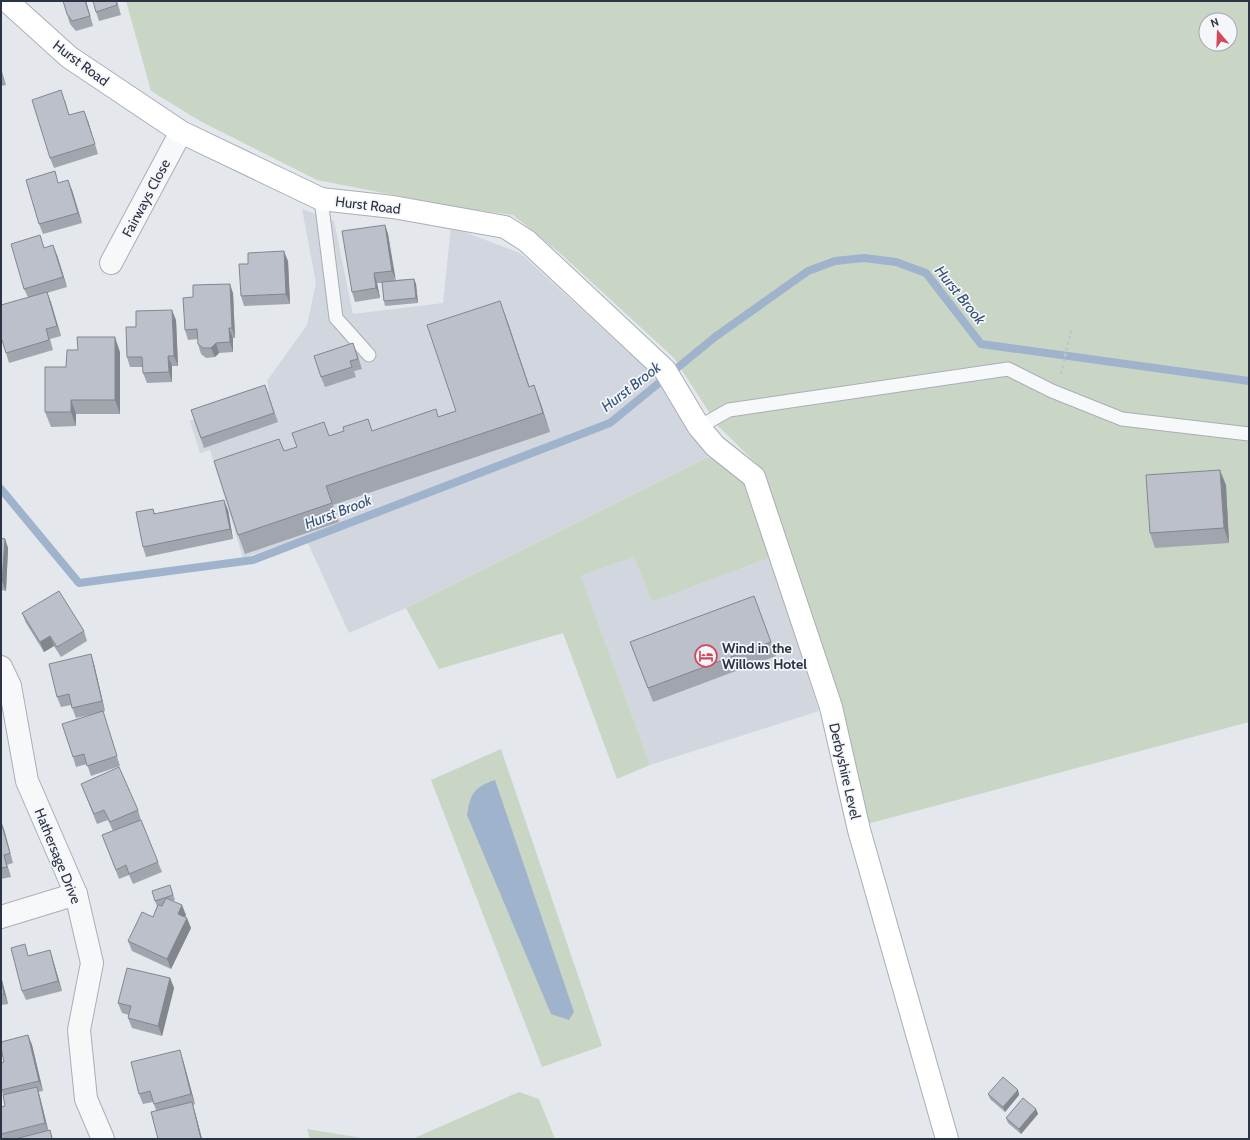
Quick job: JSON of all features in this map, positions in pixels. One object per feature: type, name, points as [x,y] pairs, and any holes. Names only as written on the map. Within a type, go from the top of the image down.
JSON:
[{"type":"street","name":"Hurst Road","points":[[7,1],[69,57],[181,132],[321,199],[393,207],[505,227],[527,241],[665,370],[694,418]]},
{"type":"street","name":"Fairways Close","points":[[111,263],[181,132]]},
{"type":"street","name":"Derbyshire Level","points":[[694,418],[715,446],[754,477],[831,707],[859,830],[947,1139]]},
{"type":"street","name":"Hathersage Drive","points":[[1,667],[10,686],[27,781],[76,894],[92,963],[79,1030],[86,1100],[103,1139]]},
{"type":"street","points":[[1,917],[76,894]]},
{"type":"lane","points":[[321,199],[336,318],[369,355]]},
{"type":"lane","points":[[694,418],[729,410],[1008,369],[1052,391],[1122,419],[1249,434]]},
{"type":"path","points":[[1061,373],[1072,327]]},
{"type":"shaded area","points":[[302,209],[334,221],[353,314],[443,303],[451,227],[520,253],[658,379],[708,457],[406,608],[349,633],[305,537],[243,558],[210,450],[200,453],[190,421],[269,391],[267,381],[307,325],[316,283]]},
{"type":"shaded area","points":[[634,557],[652,602],[771,557],[819,711],[650,765],[581,576]]},
{"type":"green space","points":[[126,1],[1249,1],[1249,722],[867,824],[840,701],[764,471],[718,426],[674,358],[561,254],[513,215],[461,208],[317,180],[200,121],[151,91]]},
{"type":"green space","points":[[708,457],[743,476],[771,557],[652,602],[634,557],[581,576],[650,765],[617,779],[563,633],[439,669],[406,608]]},
{"type":"green space","points":[[501,749],[602,1046],[542,1067],[431,780]]},
{"type":"green space","points":[[519,1092],[539,1099],[555,1139],[412,1139]]},
{"type":"green space","points":[[307,1129],[368,1139],[310,1139]]},
{"type":"water","points":[[495,780],[574,1012],[569,1020],[551,1014],[467,815],[474,792],[482,785]]},
{"type":"building","points":[[63,1],[85,1],[90,16],[72,21],[67,14]]},
{"type":"building","points":[[93,1],[116,1],[117,5],[96,12]]},
{"type":"building","points":[[61,90],[69,115],[84,111],[95,144],[50,158],[32,100]]},
{"type":"building","points":[[55,171],[58,183],[68,180],[78,213],[39,224],[26,180]]},
{"type":"building","points":[[385,225],[392,271],[374,273],[376,288],[352,292],[342,231]]},
{"type":"building","points":[[40,235],[44,248],[53,245],[63,277],[24,289],[11,244]]},
{"type":"building","points":[[284,251],[286,294],[241,296],[239,264],[248,264],[248,253]]},
{"type":"building","points":[[414,279],[416,298],[384,301],[382,282]]},
{"type":"building","points":[[230,284],[232,328],[229,328],[230,342],[216,343],[211,348],[203,348],[198,344],[197,329],[185,330],[183,298],[193,297],[193,285]]},
{"type":"building","points":[[47,292],[57,326],[46,329],[49,340],[6,353],[1,337],[1,305]]},
{"type":"building","points":[[500,301],[529,387],[534,385],[543,413],[326,486],[332,503],[238,535],[214,461],[279,439],[284,451],[297,447],[292,433],[324,422],[329,436],[344,431],[343,427],[368,419],[372,431],[436,409],[438,417],[456,411],[427,325]]},
{"type":"building","points":[[172,310],[174,356],[168,356],[169,372],[143,373],[142,357],[127,357],[126,327],[136,327],[136,311]]},
{"type":"building","points":[[77,337],[115,337],[115,400],[71,400],[71,412],[45,412],[45,367],[66,367],[67,350],[78,350]]},
{"type":"building","points":[[353,343],[358,359],[350,361],[352,367],[321,377],[314,356]]},
{"type":"building","points":[[265,385],[274,413],[201,438],[191,410]]},
{"type":"building","points":[[1220,470],[1224,528],[1150,533],[1146,475]]},
{"type":"building","points":[[224,500],[230,529],[143,547],[136,512],[153,509],[154,514]]},
{"type":"building","points":[[1,538],[5,539],[2,581],[1,581]]},
{"type":"building","points":[[59,591],[84,631],[57,647],[50,636],[40,642],[22,613]]},
{"type":"building","name":"Wind in the Willows Hotel","points":[[754,596],[771,642],[648,688],[630,642]]},
{"type":"building","points":[[91,654],[102,701],[72,708],[69,694],[57,697],[49,664]]},
{"type":"building","points":[[103,711],[117,756],[87,766],[84,754],[73,757],[62,724]]},
{"type":"building","points":[[119,767],[138,810],[110,822],[104,810],[94,814],[81,784]]},
{"type":"building","points":[[141,820],[158,862],[129,874],[126,865],[116,870],[102,835]]},
{"type":"building","points":[[1,822],[10,853],[4,855],[7,867],[1,868]]},
{"type":"building","points":[[170,885],[173,895],[155,901],[152,891]]},
{"type":"building","points":[[166,898],[182,905],[178,914],[187,918],[167,959],[128,941],[142,912],[153,917],[158,905],[162,906]]},
{"type":"building","points":[[25,944],[28,956],[50,950],[58,981],[22,991],[11,948]]},
{"type":"building","points":[[127,968],[170,978],[158,1026],[128,1018],[131,1006],[118,1003]]},
{"type":"building","points":[[1,980],[4,994],[1,994]]},
{"type":"building","points":[[28,1035],[39,1081],[1,1090],[1,1063],[4,1062],[1,1042]]},
{"type":"building","points":[[180,1050],[191,1094],[154,1104],[150,1091],[139,1094],[131,1062]]},
{"type":"building","points":[[1003,1077],[1018,1090],[1003,1107],[988,1094]]},
{"type":"building","points":[[37,1087],[45,1123],[1,1134],[1,1107],[5,1106],[3,1095]]},
{"type":"building","points":[[1023,1098],[1036,1109],[1019,1129],[1006,1118]]},
{"type":"building","points":[[192,1102],[201,1139],[158,1139],[151,1112]]},
{"type":"building","points":[[50,1130],[52,1139],[15,1139]]},
{"type":"waterway","name":"Hurst Brook","points":[[1,489],[79,583],[253,560],[610,423],[715,337],[808,271],[835,261],[864,258],[896,262],[926,273],[981,344],[1249,381]]},
{"type":"place","name":"Wind in the Willows Hotel","points":[[706,656]]}]
